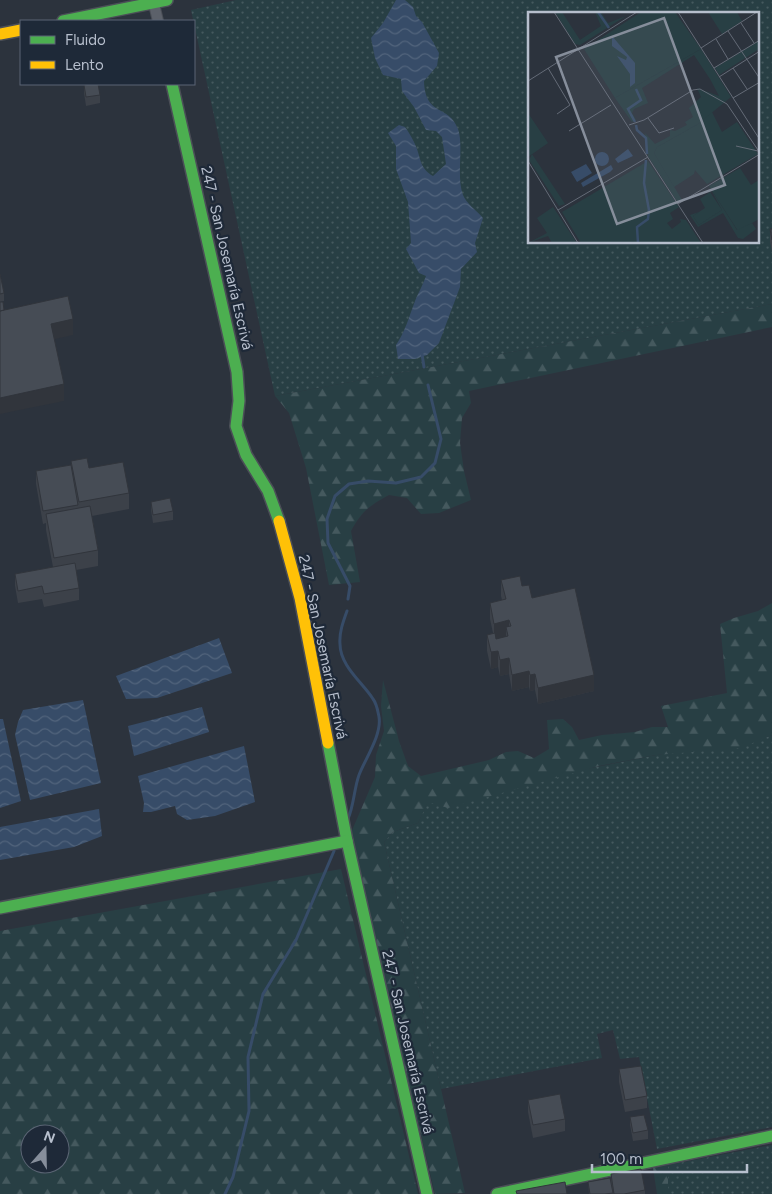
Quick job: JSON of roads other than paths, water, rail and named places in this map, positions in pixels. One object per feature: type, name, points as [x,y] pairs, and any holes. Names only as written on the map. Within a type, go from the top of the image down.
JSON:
[{"type":"street","points":[[68,20],[154,1],[167,0]]},
{"type":"street","points":[[154,1],[158,20]]},
{"type":"street","points":[[0,34],[20,30]]},
{"type":"street","name":"247 - San Josemaría Escrivá","points":[[172,85],[237,372],[239,401],[236,426],[246,454],[268,491],[277,513],[300,598],[347,841],[427,1194]]},
{"type":"street","points":[[0,908],[347,841]]},
{"type":"street","points":[[497,1194],[772,1136]]},
{"type":"water","points":[[396,0],[405,0],[413,7],[416,16],[422,22],[439,53],[437,66],[424,81],[425,92],[428,100],[449,116],[458,129],[460,136],[460,179],[463,195],[483,218],[475,243],[477,252],[461,269],[460,287],[439,343],[427,355],[415,359],[398,359],[396,345],[426,276],[419,273],[406,249],[411,243],[408,202],[396,169],[396,146],[388,133],[399,125],[405,127],[415,143],[424,168],[433,176],[446,164],[442,137],[436,131],[426,130],[414,107],[402,91],[401,79],[383,75],[375,58],[371,38],[383,23]]},
{"type":"water","points":[[219,638],[232,673],[157,698],[126,699],[116,676]]},
{"type":"water","points":[[83,700],[101,783],[30,800],[15,735],[23,710]]},
{"type":"water","points":[[202,707],[209,732],[134,756],[128,726]]},
{"type":"water","points":[[0,719],[3,719],[21,801],[0,808]]},
{"type":"water","points":[[244,746],[255,802],[215,816],[187,820],[177,814],[175,806],[143,812],[144,803],[138,776]]},
{"type":"water","points":[[99,809],[102,836],[74,847],[0,860],[0,827]]},
{"type":"waterway","points":[[422,354],[424,367]]},
{"type":"waterway","points":[[348,599],[350,586],[328,543],[327,519],[335,496],[349,484],[368,481],[396,483],[421,477],[435,463],[441,439],[428,385]]},
{"type":"waterway","points":[[347,611],[340,636],[341,652],[348,667],[374,701],[379,717],[376,739],[359,775],[348,819]]},
{"type":"waterway","points":[[225,1194],[233,1177],[249,1111],[248,1057],[263,994],[296,940],[334,851]]}]
